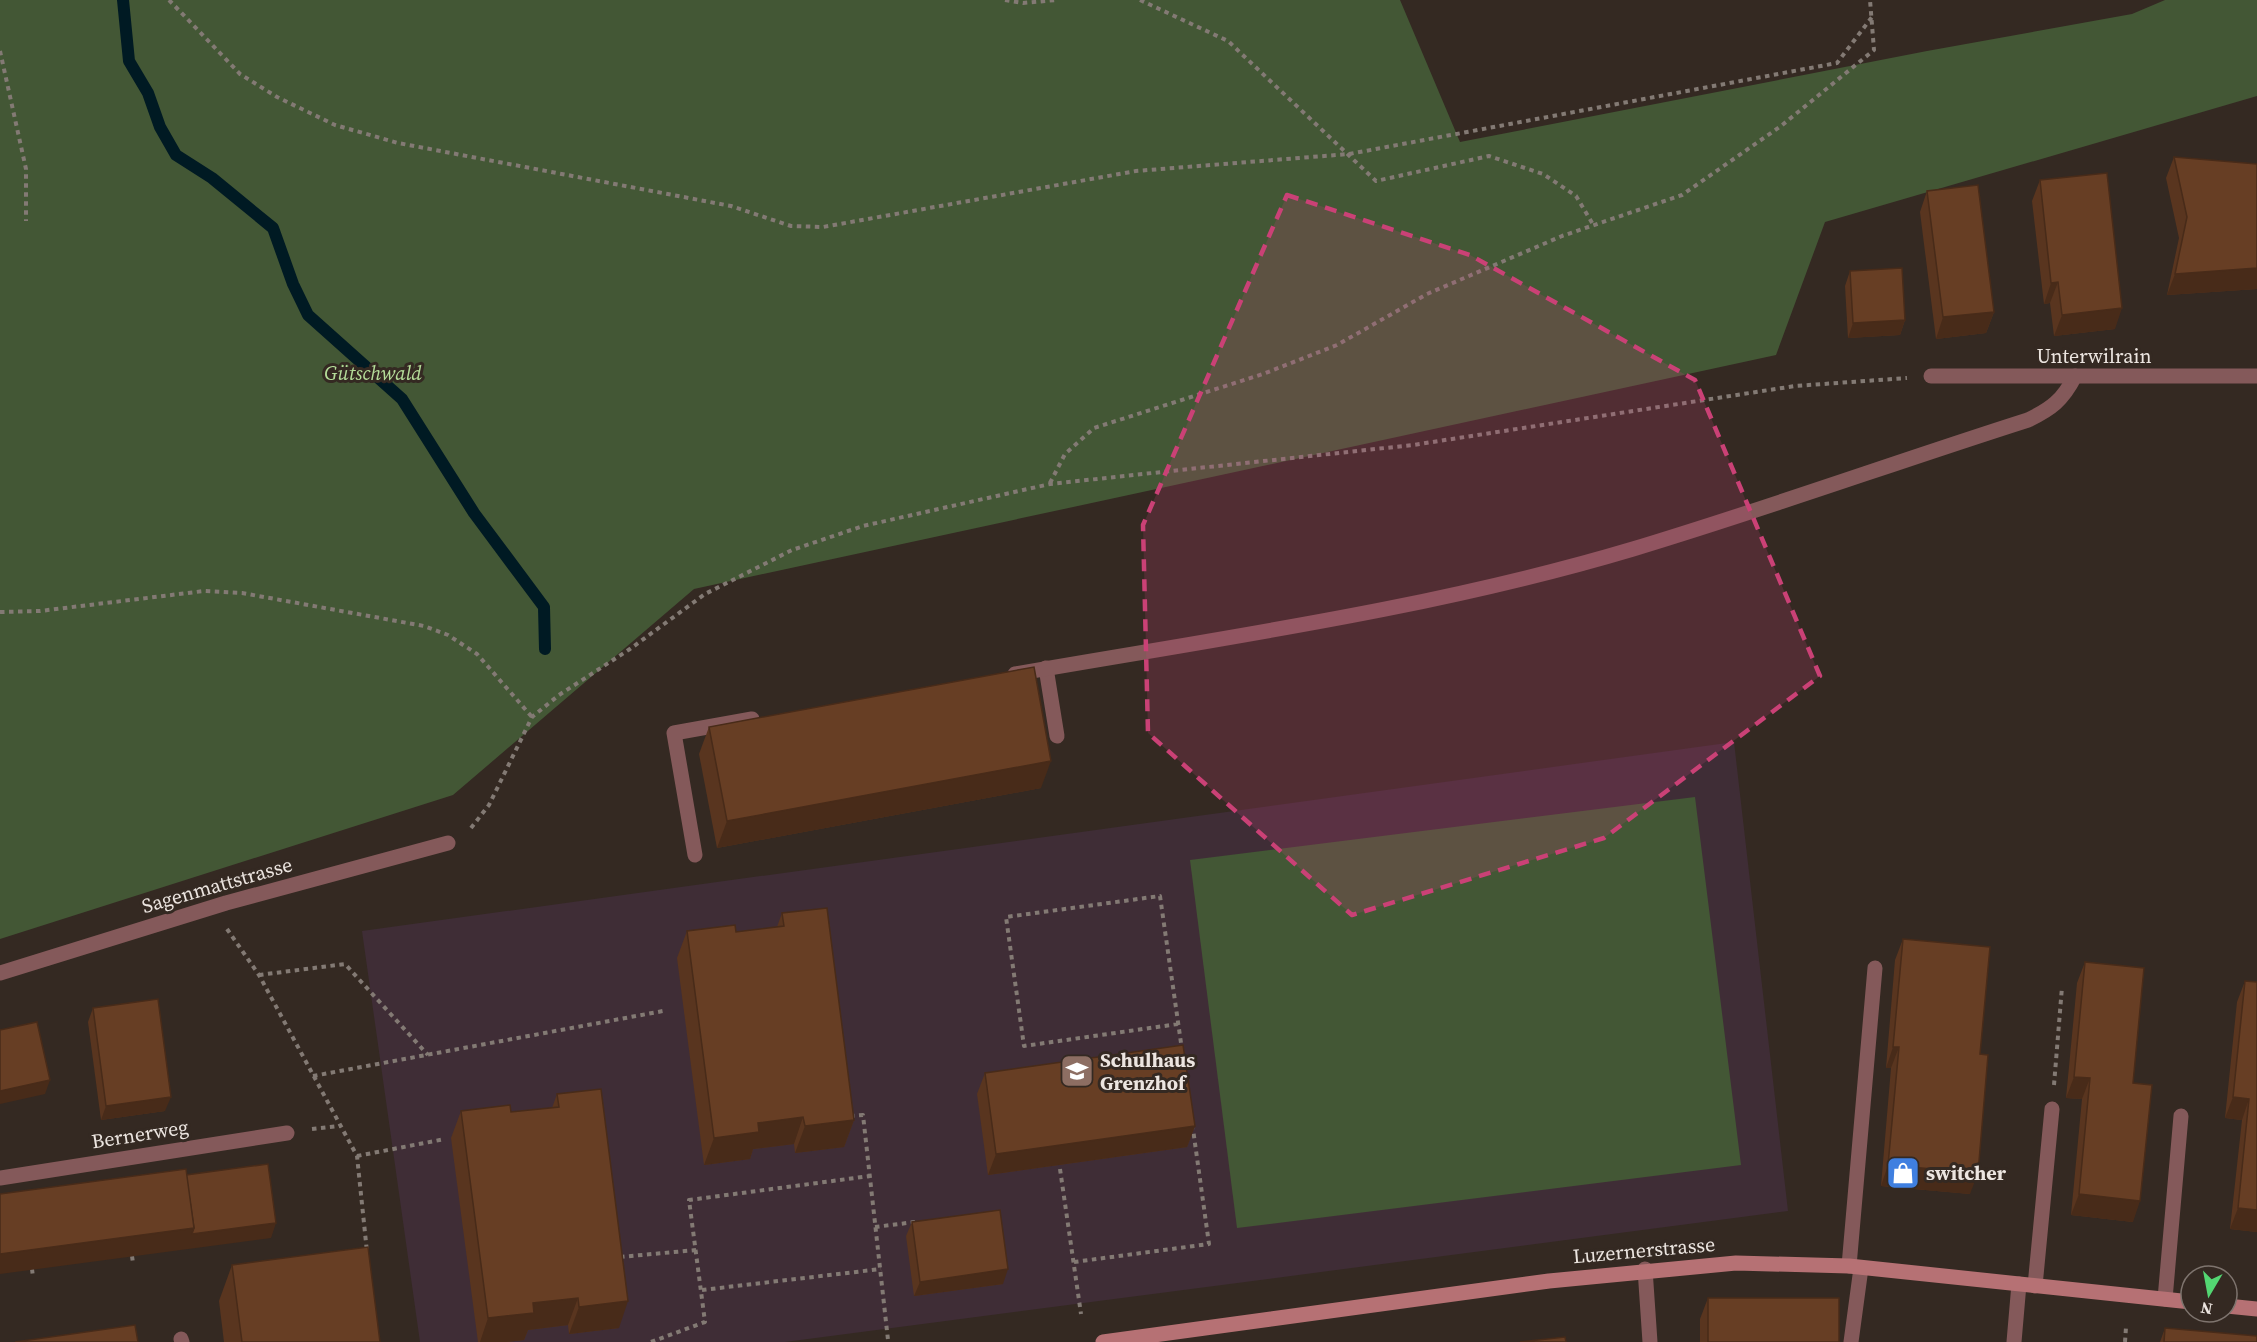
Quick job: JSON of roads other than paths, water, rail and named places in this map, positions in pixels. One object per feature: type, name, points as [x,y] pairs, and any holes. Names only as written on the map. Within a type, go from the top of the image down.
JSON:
[{"type":"main road","name":"Luzernerstrasse","points":[[1103,1342],[1645,1269],[1736,1263],[1855,1267],[2179,1301]]},
{"type":"main road","points":[[2239,1307],[2257,1309]]},
{"type":"street","name":"Unterwilrain","points":[[1931,376],[2257,376]]},
{"type":"street","points":[[1000,676],[1367,612],[1465,591],[1632,549],[2028,420],[2051,409],[2061,400],[2075,376]]},
{"type":"street","points":[[1046,668],[1057,736]]},
{"type":"street","points":[[695,855],[674,733],[767,717]]},
{"type":"street","name":"Sagenmattstrasse","points":[[0,973],[211,908],[448,843]]},
{"type":"street","points":[[1851,1342],[1875,968]]},
{"type":"street","points":[[2035,1286],[2052,1109]]},
{"type":"street","points":[[2165,1299],[2181,1116]]},
{"type":"street","name":"Bernerweg","points":[[0,1178],[287,1132]]},
{"type":"street","points":[[1645,1269],[1650,1342]]},
{"type":"street","points":[[2014,1342],[2019,1284]]},
{"type":"waterway","points":[[123,0],[129,61],[148,93],[160,127],[176,155],[212,178],[273,228],[293,284],[308,315],[402,399],[474,513],[544,607],[545,649]]},
{"type":"place","name":"Schulhaus Grenzhof","points":[[1077,1071]]},
{"type":"place","name":"switcher","points":[[1903,1173]]},
{"type":"park label","name":"Gütschwald","points":[[373,373]]}]
